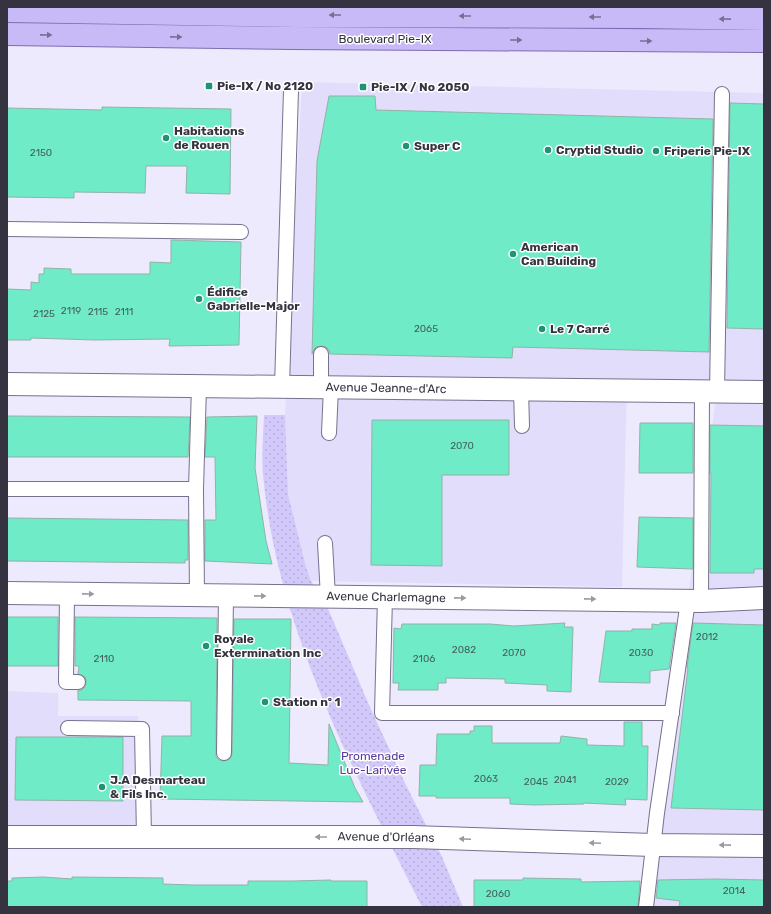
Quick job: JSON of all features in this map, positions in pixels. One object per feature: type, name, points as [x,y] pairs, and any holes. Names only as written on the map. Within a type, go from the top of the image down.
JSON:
[{"type":"main road","name":"Boulevard Pie-IX","points":[[7,11],[296,16],[364,11],[642,12],[764,19]]},
{"type":"main road","name":"Boulevard Pie-IX","points":[[7,34],[293,38],[764,41]]},
{"type":"street","name":"Avenue Jeanne-d'Arc","points":[[7,384],[764,392]]},
{"type":"street","name":"Avenue Charlemagne","points":[[7,593],[694,601],[764,598]]},
{"type":"street","name":"Avenue d'Orléans","points":[[7,837],[413,837],[653,845],[764,846]]},
{"type":"lane","points":[[282,386],[291,90]]},
{"type":"lane","points":[[646,907],[653,845],[672,713],[694,601],[710,392],[722,94]]},
{"type":"lane","points":[[7,229],[241,232]]},
{"type":"lane","points":[[321,354],[326,387],[329,432]]},
{"type":"lane","points":[[197,595],[196,489],[199,386]]},
{"type":"lane","points":[[521,389],[522,426]]},
{"type":"lane","points":[[7,489],[196,489]]},
{"type":"lane","points":[[325,543],[328,597]]},
{"type":"lane","points":[[67,594],[66,682],[78,682]]},
{"type":"lane","points":[[224,753],[226,595]]},
{"type":"lane","points":[[385,597],[382,713],[672,713]]},
{"type":"lane","points":[[68,728],[142,729],[144,837]]},
{"type":"shaded area","points":[[302,82],[764,93],[764,907],[646,907],[657,813],[717,392],[627,383],[622,587],[311,581],[306,567],[288,494],[285,415]]},
{"type":"shaded area","points":[[7,691],[58,693],[58,716],[138,716],[143,837],[7,838]]},
{"type":"green space","name":"Promenade Luc-Larivée","points":[[264,415],[285,415],[288,494],[306,567],[311,581],[326,604],[369,705],[405,783],[443,859],[463,907],[422,907],[371,806],[324,702],[303,649],[286,595],[273,540],[263,475],[262,450]]},
{"type":"building","name":"American Can Building","points":[[329,96],[375,96],[376,110],[713,119],[709,352],[513,347],[512,358],[330,354],[326,347],[321,346],[316,347],[312,354],[317,161]]},
{"type":"building","points":[[730,103],[764,104],[764,329],[727,328]]},
{"type":"building","points":[[102,107],[231,109],[230,194],[186,193],[187,166],[146,166],[145,193],[74,192],[74,198],[7,197],[7,108],[102,110]]},
{"type":"building","points":[[171,240],[241,242],[239,345],[169,346],[170,339],[95,340],[31,338],[31,340],[7,340],[7,289],[31,290],[31,282],[39,283],[39,274],[44,274],[44,268],[71,269],[71,274],[150,274],[150,262],[171,263]]},
{"type":"building","points":[[7,416],[190,417],[188,457],[7,457]]},
{"type":"building","points":[[257,416],[255,468],[266,541],[272,564],[205,561],[205,520],[216,520],[215,457],[205,457],[207,417]]},
{"type":"building","points":[[372,420],[509,420],[509,475],[442,475],[442,566],[371,565]]},
{"type":"building","points":[[640,423],[693,423],[693,473],[639,473]]},
{"type":"building","points":[[710,425],[764,426],[764,569],[754,569],[754,573],[710,573]]},
{"type":"building","points":[[639,517],[693,518],[693,569],[637,567]]},
{"type":"building","points":[[7,518],[188,520],[188,560],[185,560],[185,563],[7,561]]},
{"type":"building","points":[[7,617],[58,617],[58,666],[7,666]]},
{"type":"building","name":"Station nº 1","points":[[75,617],[217,618],[216,757],[219,760],[224,761],[231,758],[232,753],[234,619],[291,619],[289,763],[328,765],[329,724],[355,788],[363,802],[160,799],[162,736],[191,736],[191,701],[78,700],[78,690],[82,690],[85,687],[86,682],[85,677],[78,674],[79,666],[75,666]]},
{"type":"building","points":[[565,623],[564,627],[573,627],[571,692],[547,691],[547,685],[505,683],[505,679],[446,678],[446,683],[438,683],[438,690],[398,690],[399,683],[393,683],[394,628],[401,629],[402,624],[490,624],[514,626]]},
{"type":"building","points":[[660,623],[676,623],[669,669],[650,671],[650,683],[599,682],[606,631],[652,629],[652,624],[660,625]]},
{"type":"building","points":[[693,623],[764,625],[764,810],[671,808]]},
{"type":"building","points":[[624,722],[642,722],[642,746],[648,746],[647,800],[625,799],[626,805],[584,803],[534,805],[510,804],[510,798],[436,798],[436,796],[419,796],[420,765],[436,765],[437,734],[470,734],[470,731],[474,731],[474,726],[492,726],[492,743],[560,743],[561,736],[587,739],[587,745],[624,746]]},
{"type":"building","points":[[16,737],[123,737],[123,801],[15,800]]},
{"type":"building","points":[[43,877],[72,879],[72,877],[163,878],[163,884],[193,885],[248,885],[248,881],[367,881],[367,907],[7,907],[7,881],[12,881],[12,878]]},
{"type":"building","points":[[523,878],[581,879],[581,882],[640,881],[638,907],[474,907],[474,880],[523,880]]},
{"type":"building","points":[[658,880],[764,880],[764,907],[679,907],[680,901],[656,898]]},
{"type":"place","name":"Pie-IX / No 2120","points":[[209,86]]},
{"type":"place","name":"Pie-IX / No 2050","points":[[363,87]]},
{"type":"place","name":"Habitations de Rouen","points":[[166,138]]},
{"type":"place","name":"Super C","points":[[406,146]]},
{"type":"place","name":"Cryptid Studio","points":[[548,150]]},
{"type":"place","name":"Friperie Pie-IX","points":[[656,151]]},
{"type":"place","name":"American Can Building","points":[[513,254]]},
{"type":"place","name":"Édifice Gabrielle-Major","points":[[199,299]]},
{"type":"place","name":"Le 7 Carré","points":[[542,329]]},
{"type":"place","name":"Royale Extermination Inc","points":[[206,646]]},
{"type":"place","name":"Station nº 1","points":[[265,702]]},
{"type":"place","name":"J.A Desmarteau & Fils Inc.","points":[[102,787]]}]
